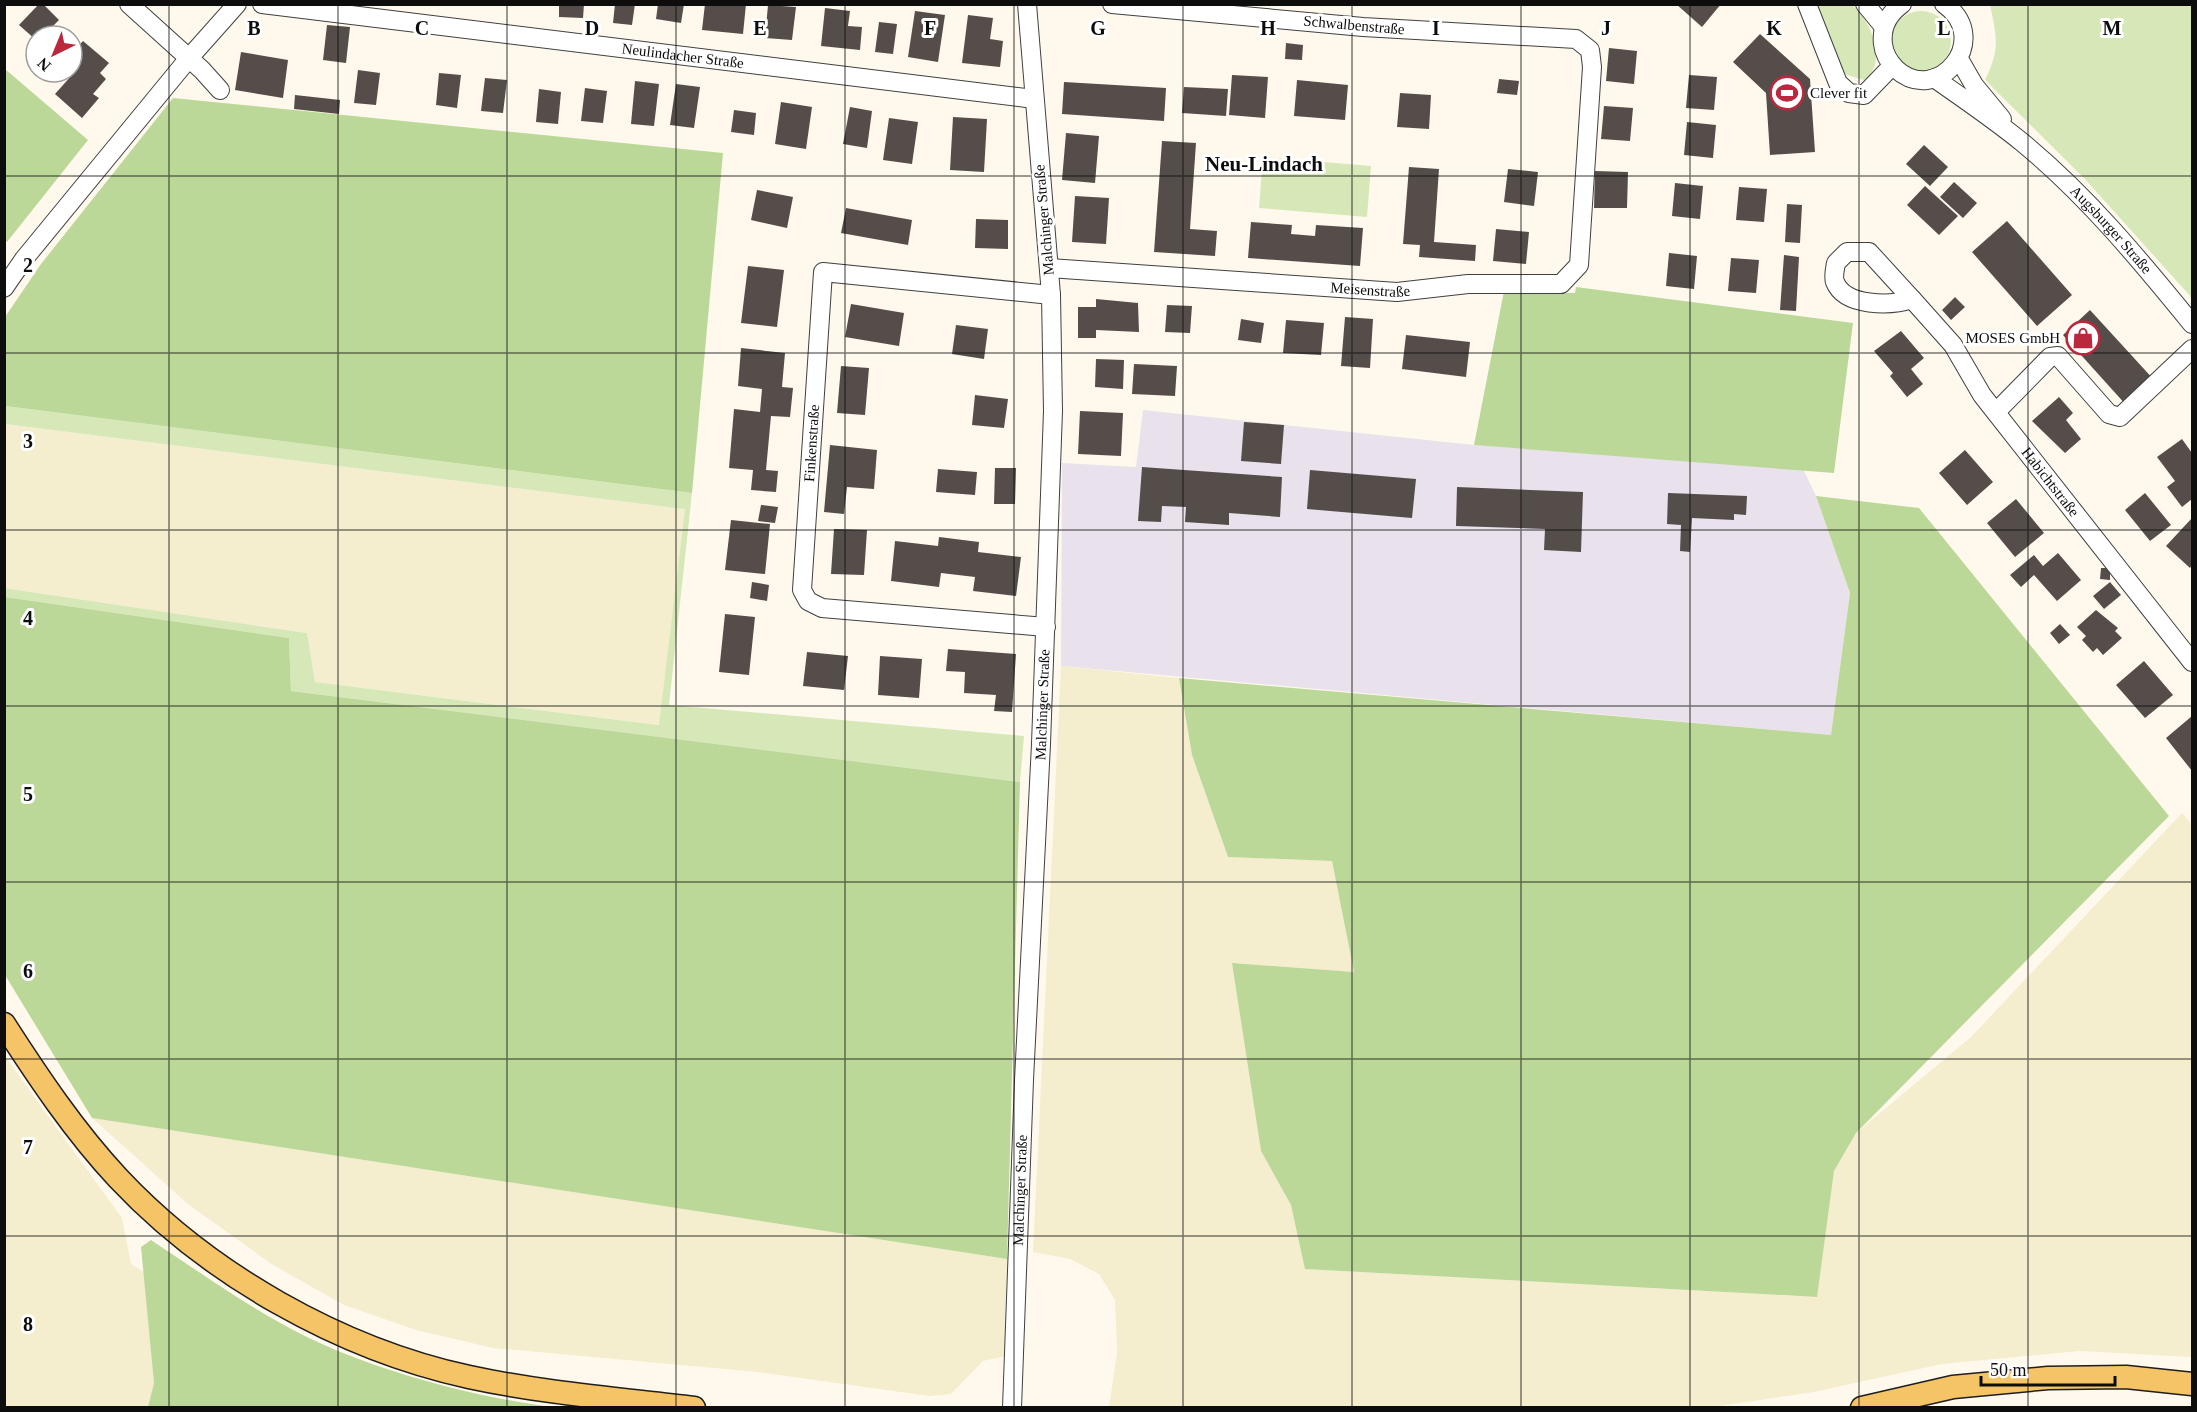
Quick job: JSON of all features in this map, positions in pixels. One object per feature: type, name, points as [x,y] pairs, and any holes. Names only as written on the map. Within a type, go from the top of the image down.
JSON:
[{"type":"main road","points":[[4,1024],[74,1124],[118,1178],[160,1218],[216,1263],[288,1310],[401,1357],[468,1377],[694,1407]]},
{"type":"main road","points":[[1862,1407],[1953,1387],[2048,1378],[2126,1377],[2193,1384]]},
{"type":"street","points":[[129,4],[189,58],[220,90]]},
{"type":"street","points":[[4,288],[24,259],[189,58],[237,4]]},
{"type":"street","name":"Neulindacher Straße","points":[[262,4],[1034,99]]},
{"type":"street","name":"Malchinger Straße","points":[[1012,1407],[1024,1080],[1046,627],[1053,411],[1051,295],[1027,4]]},
{"type":"street","name":"Schwalbenstraße","points":[[1112,4],[1363,27],[1576,39],[1590,50],[1592,67],[1586,160]]},
{"type":"street","points":[[1807,4],[1838,83],[1849,93],[1864,95],[1892,66]]},
{"type":"street","points":[[1865,4],[1884,27]]},
{"type":"street","points":[[1900,5],[1884,27],[1883,47],[1892,66],[1907,76],[1925,80],[1934,78],[1952,67],[1959,58],[1964,40],[1960,22],[1953,8]]},
{"type":"street","name":"Augsburger Straße","points":[[1959,58],[1974,85],[2023,143],[2084,200],[2141,261],[2193,324]]},
{"type":"street","name":"Augsburger Straße","points":[[1934,78],[2023,143]]},
{"type":"street","name":"Meisenstraße","points":[[1049,268],[1397,292],[1468,284],[1561,284],[1579,265],[1586,160]]},
{"type":"street","name":"Finkenstraße","points":[[1046,627],[822,608],[808,601],[802,590],[823,272],[1051,295]]},
{"type":"street","name":"Habichtstraße","points":[[1912,298],[1953,345],[1982,395],[2193,662]]},
{"type":"street","points":[[1996,412],[2050,357],[2058,356],[2109,414],[2120,417],[2193,348]]},
{"type":"shaded area","points":[[1143,410],[1474,445],[1803,469],[1816,496],[1850,593],[1831,735],[1061,666],[1062,463],[1136,467]]},
{"type":"shaded area","points":[[4,424],[685,508],[660,725],[315,682],[307,633],[5,588]]},
{"type":"shaded area","points":[[1061,666],[1179,678],[1192,755],[1228,857],[1332,861],[1354,972],[1232,963],[1261,1151],[1291,1205],[1306,1269],[1816,1297],[1834,1171],[1856,1133],[1971,1037],[2182,813],[2192,825],[2192,1357],[2080,1351],[1942,1364],[1814,1392],[1712,1407],[1109,1407],[1117,1353],[1115,1300],[1099,1274],[1070,1259],[1033,1252]]},
{"type":"shaded area","points":[[4,1055],[122,1218],[131,1264],[144,1272],[154,1383],[148,1407],[5,1407]]},
{"type":"shaded area","points":[[92,1118],[1007,1259],[1006,1356],[983,1361],[951,1394],[929,1396],[758,1372],[493,1348],[416,1330],[344,1305],[273,1265],[189,1205]]},
{"type":"green space","points":[[1812,5],[1852,5],[1859,12],[1871,31],[1876,53],[1871,72],[1864,80],[1847,75],[1838,68]]},
{"type":"green space","points":[[1990,5],[2192,5],[2192,298],[2083,177],[1985,80],[1993,60],[1996,43]]},
{"type":"green space","points":[[1915,11],[1927,11],[1938,16],[1946,24],[1951,41],[1949,53],[1938,66],[1927,71],[1915,71],[1904,66],[1896,58],[1891,47],[1891,35],[1896,24],[1904,16]]},
{"type":"green space","points":[[5,69],[88,140],[7,242],[4,241]]},
{"type":"green space","points":[[173,98],[723,153],[692,493],[5,406],[5,317],[41,264]]},
{"type":"green space","points":[[1263,157],[1371,166],[1367,217],[1259,208]]},
{"type":"green space","points":[[1576,287],[1853,323],[1834,473],[1474,445],[1504,291],[1575,293]]},
{"type":"green space","points":[[5,406],[692,493],[669,705],[1024,736],[1020,782],[291,691],[289,638],[5,597],[4,588],[307,633],[315,682],[659,725],[685,509],[5,424]]},
{"type":"green space","points":[[1816,496],[1919,508],[2169,816],[1856,1133],[1834,1171],[1817,1297],[1305,1269],[1291,1205],[1261,1151],[1232,963],[1354,972],[1332,861],[1228,857],[1192,755],[1179,678],[1831,735],[1850,593]]},
{"type":"green space","points":[[5,597],[289,638],[291,691],[1020,782],[1007,1259],[92,1118],[5,975]]},
{"type":"green space","points":[[151,1240],[261,1312],[331,1348],[383,1368],[440,1385],[552,1407],[148,1407],[154,1383],[141,1247]]},
{"type":"building","points":[[39,4],[43,4],[59,20],[55,24],[24,24],[24,29],[19,25]]},
{"type":"building","points":[[559,4],[584,4],[583,18],[559,17]]},
{"type":"building","points":[[615,4],[635,4],[632,25],[613,23]]},
{"type":"building","points":[[658,4],[684,4],[681,23],[656,19]]},
{"type":"building","points":[[705,4],[746,4],[743,34],[702,30]]},
{"type":"building","points":[[1676,4],[1721,4],[1702,27]]},
{"type":"building","points":[[768,5],[796,7],[792,40],[765,38]]},
{"type":"building","points":[[825,8],[850,11],[848,26],[862,27],[860,50],[821,46]]},
{"type":"building","points":[[915,11],[945,15],[938,62],[908,57]]},
{"type":"building","points":[[968,15],[993,18],[990,39],[1003,41],[1000,67],[962,63]]},
{"type":"building","points":[[879,22],[897,24],[893,54],[875,52]]},
{"type":"building","points":[[327,25],[350,27],[346,63],[323,60]]},
{"type":"building","points":[[1760,34],[1810,79],[1815,152],[1770,155],[1766,93],[1733,62]]},
{"type":"building","points":[[84,42],[109,63],[100,73],[106,79],[93,94],[99,98],[82,118],[55,94],[64,84],[84,84]]},
{"type":"building","points":[[1286,43],[1303,45],[1302,60],[1285,59]]},
{"type":"building","points":[[1609,48],[1637,51],[1634,84],[1606,81]]},
{"type":"building","points":[[241,52],[288,60],[283,98],[235,90]]},
{"type":"building","points":[[358,70],[380,73],[376,105],[354,103]]},
{"type":"building","points":[[439,73],[461,75],[457,108],[436,105]]},
{"type":"building","points":[[1232,75],[1268,77],[1265,118],[1229,115]]},
{"type":"building","points":[[1689,75],[1717,77],[1714,110],[1686,108]]},
{"type":"building","points":[[485,78],[507,80],[503,113],[481,111]]},
{"type":"building","points":[[1499,79],[1519,81],[1517,95],[1497,93]]},
{"type":"building","points":[[1297,80],[1348,85],[1345,120],[1294,116]]},
{"type":"building","points":[[635,81],[659,84],[654,126],[631,124]]},
{"type":"building","points":[[1064,82],[1166,88],[1164,121],[1062,114]]},
{"type":"building","points":[[676,84],[700,87],[694,128],[670,125]]},
{"type":"building","points":[[1184,87],[1228,89],[1226,116],[1182,113]]},
{"type":"building","points":[[585,88],[607,91],[603,123],[581,121]]},
{"type":"building","points":[[539,89],[561,92],[558,124],[536,122]]},
{"type":"building","points":[[1400,93],[1431,95],[1429,129],[1397,127]]},
{"type":"building","points":[[295,95],[340,100],[339,114],[294,109]]},
{"type":"building","points":[[781,102],[812,107],[806,149],[775,144]]},
{"type":"building","points":[[1604,106],[1633,108],[1630,141],[1601,139]]},
{"type":"building","points":[[850,107],[872,111],[867,148],[843,144]]},
{"type":"building","points":[[734,110],[756,113],[754,135],[731,132]]},
{"type":"building","points":[[953,117],[987,119],[984,172],[950,170]]},
{"type":"building","points":[[889,118],[918,122],[912,164],[883,160]]},
{"type":"building","points":[[1687,122],[1716,125],[1713,158],[1684,155]]},
{"type":"building","points":[[1066,133],[1099,136],[1095,183],[1062,180]]},
{"type":"building","points":[[1162,141],[1196,143],[1190,229],[1217,231],[1215,256],[1154,252]]},
{"type":"building","points":[[1924,145],[1948,167],[1930,186],[1906,164]]},
{"type":"building","points":[[1409,167],[1439,169],[1434,242],[1476,245],[1475,261],[1419,257],[1420,245],[1403,244]]},
{"type":"building","points":[[1508,169],[1538,172],[1534,206],[1504,202]]},
{"type":"building","points":[[1595,171],[1628,172],[1627,208],[1594,208]]},
{"type":"building","points":[[1954,182],[1977,203],[1963,218],[1940,197]]},
{"type":"building","points":[[1675,183],[1703,186],[1700,219],[1672,216]]},
{"type":"building","points":[[1925,186],[1958,216],[1939,235],[1907,205]]},
{"type":"building","points":[[1739,187],[1767,189],[1764,222],[1736,220]]},
{"type":"building","points":[[757,190],[793,197],[787,228],[751,220]]},
{"type":"building","points":[[1075,196],[1109,198],[1106,244],[1072,242]]},
{"type":"building","points":[[1787,204],[1802,205],[1800,243],[1785,242]]},
{"type":"building","points":[[846,208],[912,220],[908,245],[841,233]]},
{"type":"building","points":[[976,219],[1008,220],[1008,249],[975,248]]},
{"type":"building","points":[[2007,221],[2072,295],[2037,326],[1972,252]]},
{"type":"building","points":[[1251,222],[1292,225],[1291,234],[1315,236],[1316,225],[1363,228],[1360,266],[1248,258]]},
{"type":"building","points":[[1496,229],[1529,232],[1526,264],[1493,261]]},
{"type":"building","points":[[1669,253],[1697,256],[1694,289],[1666,286]]},
{"type":"building","points":[[1784,255],[1799,257],[1796,311],[1780,310]]},
{"type":"building","points":[[1731,258],[1759,260],[1756,293],[1728,291]]},
{"type":"building","points":[[748,266],[784,270],[777,327],[741,323]]},
{"type":"building","points":[[1955,297],[1965,307],[1951,320],[1942,310]]},
{"type":"building","points":[[1096,299],[1138,303],[1139,332],[1096,330],[1096,338],[1078,338],[1078,307],[1096,307]]},
{"type":"building","points":[[851,304],[904,313],[899,346],[845,337]]},
{"type":"building","points":[[1167,305],[1192,306],[1190,333],[1165,332]]},
{"type":"building","points":[[2090,310],[2155,381],[2127,406],[2063,335]]},
{"type":"building","points":[[1345,317],[1373,319],[1370,368],[1341,366]]},
{"type":"building","points":[[1241,319],[1264,323],[1261,343],[1238,340]]},
{"type":"building","points":[[1286,320],[1324,323],[1321,355],[1283,353]]},
{"type":"building","points":[[956,325],[988,329],[984,359],[952,354]]},
{"type":"building","points":[[1901,331],[1924,358],[1911,369],[1923,384],[1907,397],[1890,376],[1893,373],[1874,351]]},
{"type":"building","points":[[1406,335],[1470,342],[1466,377],[1402,369]]},
{"type":"building","points":[[741,348],[785,353],[782,387],[793,388],[790,417],[771,416],[766,470],[778,471],[776,492],[751,490],[753,470],[729,468],[734,409],[760,412],[762,389],[738,386]]},
{"type":"building","points":[[1096,359],[1124,360],[1123,389],[1095,387]]},
{"type":"building","points":[[1134,364],[1177,366],[1175,396],[1132,394]]},
{"type":"building","points":[[841,366],[869,368],[865,415],[837,413]]},
{"type":"building","points":[[975,395],[1008,399],[1004,428],[972,425]]},
{"type":"building","points":[[2059,397],[2073,413],[2066,420],[2081,439],[2065,453],[2032,421]]},
{"type":"building","points":[[1080,411],[1123,413],[1121,456],[1078,454]]},
{"type":"building","points":[[1244,422],[1284,425],[1281,464],[1241,461]]},
{"type":"building","points":[[2182,439],[2192,453],[2192,499],[2182,507],[2167,487],[2175,481],[2157,457]]},
{"type":"building","points":[[830,445],[877,450],[874,489],[847,487],[844,514],[824,512]]},
{"type":"building","points":[[1965,450],[1993,482],[1967,505],[1939,473]]},
{"type":"building","points":[[1142,467],[1282,477],[1280,517],[1229,513],[1229,525],[1185,522],[1186,507],[1162,506],[1161,522],[1138,521]]},
{"type":"building","points":[[995,468],[1016,468],[1015,504],[994,504]]},
{"type":"building","points":[[938,469],[977,472],[975,495],[936,492]]},
{"type":"building","points":[[1310,470],[1416,479],[1412,518],[1307,509]]},
{"type":"building","points":[[1457,487],[1583,492],[1581,552],[1544,550],[1545,529],[1456,526]]},
{"type":"building","points":[[1668,493],[1747,496],[1746,515],[1734,514],[1734,520],[1692,518],[1690,552],[1680,551],[1681,525],[1667,524]]},
{"type":"building","points":[[2145,493],[2171,525],[2150,541],[2125,510]]},
{"type":"building","points":[[2016,499],[2044,533],[2015,557],[1987,523]]},
{"type":"building","points":[[761,505],[778,507],[775,523],[758,521]]},
{"type":"building","points":[[2192,518],[2192,565],[2190,568],[2166,546]]},
{"type":"building","points":[[731,520],[770,524],[765,574],[725,570]]},
{"type":"building","points":[[834,529],[867,530],[864,575],[831,574]]},
{"type":"building","points":[[939,537],[979,542],[978,552],[1021,557],[1016,596],[973,591],[975,577],[941,573],[939,587],[891,581],[895,541],[938,546]]},
{"type":"building","points":[[2058,553],[2081,580],[2057,601],[2034,575],[2021,587],[2010,575],[2034,555],[2043,566]]},
{"type":"building","points":[[2101,568],[2110,568],[2110,580],[2100,579]]},
{"type":"building","points":[[752,582],[769,585],[767,601],[750,598]]},
{"type":"building","points":[[2110,582],[2121,595],[2104,609],[2093,596]]},
{"type":"building","points":[[2096,610],[2118,628],[2115,631],[2122,638],[2103,655],[2097,648],[2093,652],[2082,640],[2086,636],[2077,627]]},
{"type":"building","points":[[725,614],[755,617],[749,675],[719,672]]},
{"type":"building","points":[[2060,624],[2070,635],[2059,644],[2050,633]]},
{"type":"building","points":[[948,649],[1016,654],[1012,712],[994,711],[996,695],[964,693],[965,672],[946,671]]},
{"type":"building","points":[[807,652],[848,656],[844,690],[803,686]]},
{"type":"building","points":[[880,656],[922,659],[919,698],[878,695]]},
{"type":"building","points":[[2144,661],[2173,695],[2145,718],[2116,685]]},
{"type":"building","points":[[2192,716],[2192,771],[2166,738]]},
{"type":"place","name":"Clever fit","points":[[1787,93]]},
{"type":"place","name":"MOSES GmbH","points":[[2083,338]]},
{"type":"district","name":"Neu-Lindach","points":[[1264,164]]}]
